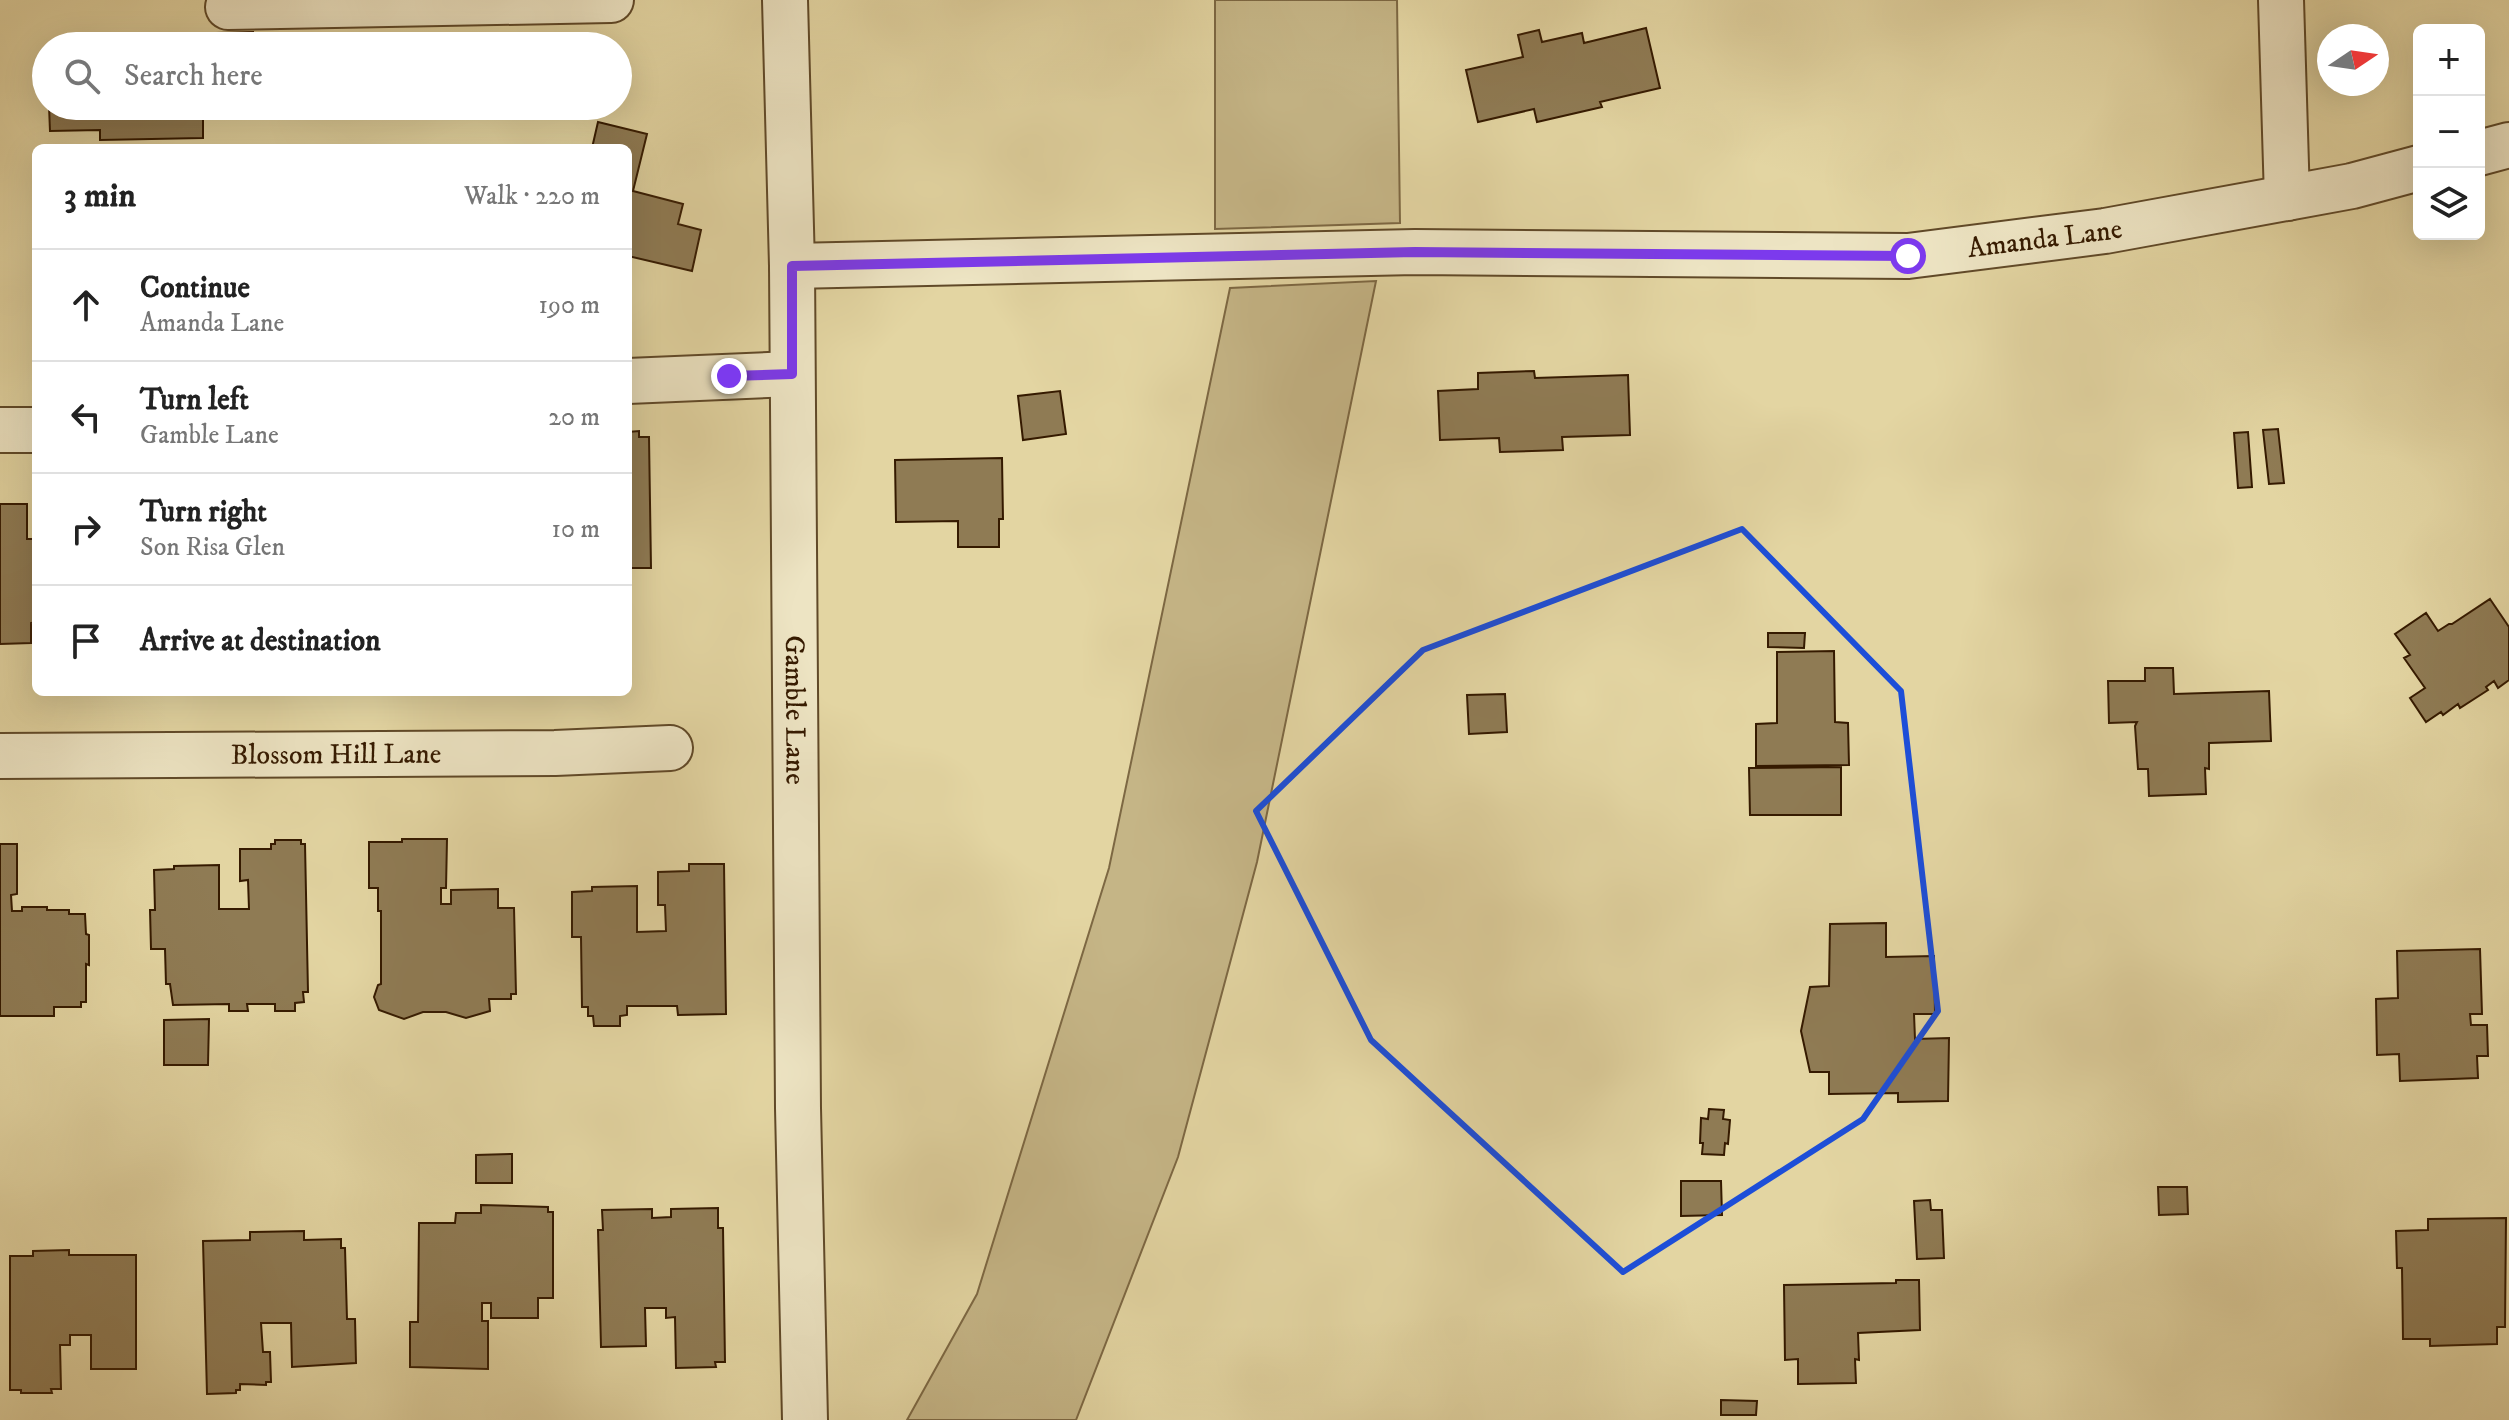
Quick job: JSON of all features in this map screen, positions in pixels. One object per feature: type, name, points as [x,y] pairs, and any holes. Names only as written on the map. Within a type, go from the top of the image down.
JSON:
[{"type":"street","points":[[228,7],[611,0]]},
{"type":"street","name":"Gamble Lane","points":[[785,0],[792,266],[798,1108],[805,1420]]},
{"type":"street","points":[[2281,0],[2287,198]]},
{"type":"street","points":[[2485,151],[2509,145]]},
{"type":"street","name":"Amanda Lane","points":[[792,266],[1415,252],[1908,256],[2105,231],[2352,186],[2413,170]]},
{"type":"street","points":[[632,381],[792,374]]},
{"type":"street","points":[[0,430],[32,430]]},
{"type":"street","name":"Blossom Hill Lane","points":[[0,756],[555,753],[670,748]]},
{"type":"highlighted area","points":[[1742,529],[1901,691],[1938,1011],[1863,1119],[1623,1272],[1371,1040],[1256,811],[1423,650]]},
{"type":"shaded area","points":[[1215,0],[1397,0],[1400,223],[1215,229]]},
{"type":"shaded area","points":[[1376,281],[1257,862],[1178,1157],[1076,1420],[907,1420],[977,1294],[1109,868],[1230,288]]},
{"type":"building","points":[[1646,28],[1660,88],[1600,102],[1602,107],[1537,122],[1534,109],[1478,122],[1466,70],[1523,57],[1518,35],[1539,30],[1542,42],[1582,33],[1584,43]]},
{"type":"building","points":[[50,120],[203,120],[203,138],[100,140],[100,130],[50,131]]},
{"type":"building","points":[[598,122],[647,134],[633,191],[683,204],[678,224],[701,230],[692,271],[632,257],[632,144],[593,144]]},
{"type":"building","points":[[1534,371],[1535,378],[1628,375],[1630,435],[1562,437],[1563,450],[1500,452],[1499,438],[1440,440],[1438,391],[1478,389],[1478,373]]},
{"type":"building","points":[[1060,391],[1066,434],[1023,440],[1018,396]]},
{"type":"building","points":[[2278,429],[2284,483],[2269,484],[2263,430]]},
{"type":"building","points":[[639,431],[639,437],[649,437],[651,568],[632,568],[632,432]]},
{"type":"building","points":[[2248,432],[2252,487],[2238,488],[2234,433]]},
{"type":"building","points":[[1002,458],[1003,519],[999,519],[999,547],[958,547],[958,521],[896,522],[895,460]]},
{"type":"building","points":[[0,504],[27,504],[27,539],[32,539],[31,643],[0,644]]},
{"type":"building","points":[[2490,599],[2509,627],[2509,680],[2498,688],[2494,681],[2486,687],[2488,690],[2460,708],[2458,704],[2426,722],[2410,698],[2425,688],[2404,658],[2410,655],[2395,634],[2426,613],[2438,631]]},
{"type":"building","points":[[1768,633],[1805,633],[1804,648],[1768,647]]},
{"type":"building","points":[[1834,651],[1835,722],[1848,723],[1849,765],[1756,766],[1756,724],[1777,723],[1777,652]]},
{"type":"building","points":[[2145,668],[2173,668],[2174,694],[2269,691],[2271,741],[2209,743],[2209,769],[2205,768],[2206,794],[2149,796],[2148,769],[2138,769],[2137,722],[2109,723],[2108,681],[2145,681]]},
{"type":"building","points":[[1505,694],[1507,732],[1469,734],[1467,695]]},
{"type":"building","points":[[1841,767],[1841,815],[1750,815],[1749,768]]},
{"type":"building","points":[[402,839],[447,839],[446,888],[441,888],[441,904],[451,904],[451,890],[498,889],[498,908],[514,908],[516,994],[511,994],[511,999],[489,999],[490,1011],[466,1018],[446,1012],[423,1012],[404,1019],[379,1010],[374,997],[381,984],[381,911],[378,911],[378,888],[369,888],[369,842],[402,842]]},
{"type":"building","points":[[275,840],[301,840],[301,844],[305,844],[308,992],[303,992],[304,1002],[295,1003],[295,1011],[275,1011],[275,1004],[247,1004],[248,1011],[229,1011],[229,1004],[173,1005],[170,984],[166,984],[165,949],[151,949],[150,910],[155,910],[154,870],[174,869],[174,866],[219,865],[219,909],[249,909],[248,880],[240,881],[240,849],[271,849]]},
{"type":"building","points":[[0,844],[17,844],[17,894],[11,895],[12,911],[22,911],[22,907],[47,907],[47,910],[85,914],[89,965],[86,964],[86,1002],[81,1002],[81,1007],[54,1007],[54,1016],[0,1016]]},
{"type":"building","points":[[689,864],[724,864],[726,1014],[678,1015],[677,1006],[627,1006],[627,1015],[620,1016],[620,1026],[594,1026],[593,1016],[588,1016],[588,1007],[582,1007],[581,937],[572,937],[572,892],[592,891],[592,887],[637,886],[637,932],[666,931],[665,905],[658,905],[658,872],[689,871]]},
{"type":"building","points":[[1886,923],[1886,957],[1934,956],[1935,1014],[1914,1014],[1915,1039],[1949,1038],[1948,1101],[1898,1102],[1898,1093],[1829,1094],[1829,1072],[1810,1072],[1801,1031],[1810,987],[1829,986],[1830,924]]},
{"type":"building","points":[[2480,949],[2482,1014],[2470,1014],[2471,1025],[2487,1025],[2488,1056],[2477,1056],[2478,1078],[2400,1081],[2399,1054],[2377,1055],[2376,999],[2398,998],[2397,951]]},
{"type":"building","points":[[209,1019],[208,1065],[164,1065],[164,1020]]},
{"type":"building","points":[[1709,1109],[1724,1110],[1723,1119],[1730,1120],[1724,1155],[1702,1154],[1701,1118],[1708,1119]]},
{"type":"building","points":[[512,1154],[512,1183],[476,1183],[476,1155]]},
{"type":"building","points":[[1681,1181],[1721,1181],[1722,1215],[1681,1216]]},
{"type":"building","points":[[2158,1187],[2187,1187],[2188,1214],[2159,1215]]},
{"type":"building","points":[[1930,1200],[1931,1210],[1942,1210],[1944,1258],[1917,1259],[1914,1201]]},
{"type":"building","points":[[481,1205],[548,1207],[548,1212],[553,1212],[553,1298],[538,1298],[538,1318],[491,1318],[491,1303],[482,1303],[482,1321],[488,1321],[488,1369],[410,1367],[410,1322],[418,1322],[419,1223],[455,1223],[456,1213],[481,1213]]},
{"type":"building","points":[[718,1208],[718,1228],[723,1228],[725,1362],[715,1362],[716,1367],[676,1368],[675,1317],[666,1318],[666,1308],[645,1308],[646,1346],[601,1347],[598,1230],[603,1230],[602,1210],[652,1209],[652,1218],[671,1217],[671,1209]]},
{"type":"building","points":[[2506,1218],[2505,1327],[2497,1327],[2497,1344],[2430,1346],[2430,1339],[2403,1339],[2402,1268],[2397,1268],[2396,1231],[2428,1230],[2428,1219]]},
{"type":"building","points":[[304,1231],[304,1240],[341,1239],[341,1248],[345,1248],[347,1319],[355,1319],[356,1363],[292,1367],[291,1323],[261,1323],[263,1352],[270,1352],[271,1382],[266,1382],[266,1385],[240,1384],[240,1390],[236,1393],[207,1394],[203,1241],[250,1240],[250,1232]]},
{"type":"building","points":[[69,1250],[69,1255],[136,1255],[136,1369],[91,1369],[91,1335],[70,1335],[70,1345],[60,1345],[61,1389],[51,1389],[52,1393],[10,1390],[10,1256],[33,1256],[33,1251]]},
{"type":"building","points":[[1896,1280],[1919,1280],[1920,1330],[1858,1333],[1856,1383],[1798,1384],[1798,1359],[1785,1360],[1784,1285],[1896,1283]]},
{"type":"building","points":[[1721,1400],[1757,1401],[1756,1415],[1721,1415]]},
{"type":"route","points":[[729,376],[792,374],[792,266],[1415,252],[1908,256]]}]
